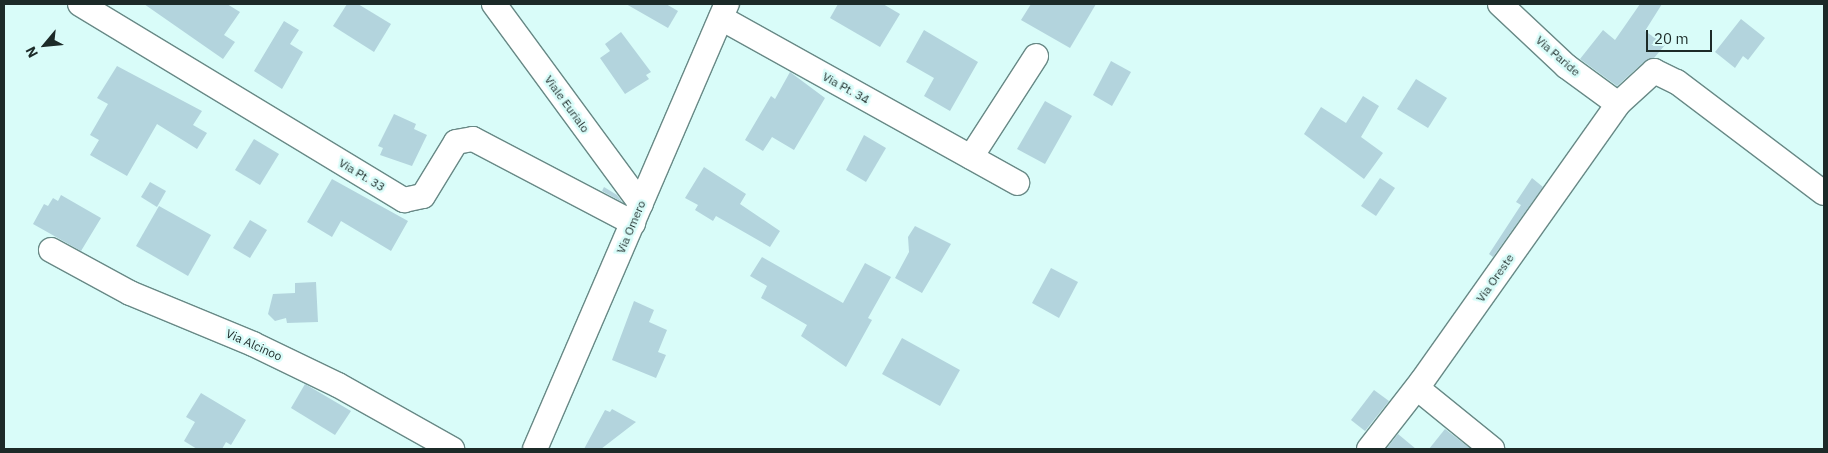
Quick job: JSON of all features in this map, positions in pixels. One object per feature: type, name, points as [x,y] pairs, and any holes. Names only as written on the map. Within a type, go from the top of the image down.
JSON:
[{"type":"street","name":"Via Pt. 33","points":[[80,4],[404,200],[423,196],[456,142],[473,139],[637,213]]},
{"type":"street","name":"Viale Eurialo","points":[[494,4],[637,213]]},
{"type":"street","name":"Via Paride","points":[[1500,4],[1566,66],[1618,104]]},
{"type":"street","name":"Via Omero","points":[[535,449],[724,11]]},
{"type":"street","name":"Via Pt. 34","points":[[724,11],[971,158],[1017,183]]},
{"type":"street","points":[[971,158],[1036,56]]},
{"type":"street","name":"Via Oreste","points":[[1369,449],[1417,388],[1618,104],[1654,71],[1677,82],[1824,193]]},
{"type":"street","name":"Via Alcinoo","points":[[51,250],[130,293],[253,344],[338,385],[452,449]]},
{"type":"street","points":[[1417,388],[1492,449]]},
{"type":"building","points":[[144,4],[227,4],[240,12],[224,35],[235,42],[223,59]]},
{"type":"building","points":[[347,4],[358,4],[391,24],[374,52],[333,26]]},
{"type":"building","points":[[626,4],[666,4],[678,11],[668,28]]},
{"type":"building","points":[[838,4],[883,4],[900,14],[880,47],[830,18]]},
{"type":"building","points":[[1031,4],[1096,4],[1070,48],[1021,20]]},
{"type":"building","points":[[1640,4],[1662,4],[1645,31],[1665,45],[1654,58],[1645,61],[1617,86],[1580,59],[1603,30],[1615,40]]},
{"type":"building","points":[[1741,19],[1765,38],[1748,60],[1743,56],[1735,68],[1715,52]]},
{"type":"building","points":[[284,21],[299,30],[290,44],[303,52],[282,89],[254,71]]},
{"type":"building","points":[[924,30],[978,62],[950,111],[924,96],[934,78],[906,62]]},
{"type":"building","points":[[621,32],[651,72],[646,75],[649,79],[625,94],[600,58],[610,51],[605,44]]},
{"type":"building","points":[[1111,61],[1131,72],[1112,106],[1093,95]]},
{"type":"building","points":[[117,66],[202,111],[193,125],[207,133],[197,149],[157,124],[127,176],[90,155],[99,140],[90,135],[108,104],[97,98]]},
{"type":"building","points":[[790,72],[825,98],[794,150],[772,137],[763,151],[745,140],[771,96],[775,99]]},
{"type":"building","points":[[1416,79],[1447,98],[1428,128],[1397,109]]},
{"type":"building","points":[[1363,96],[1379,106],[1361,137],[1383,153],[1364,179],[1304,134],[1321,107],[1346,123]]},
{"type":"building","points":[[1045,101],[1072,116],[1045,164],[1017,149]]},
{"type":"building","points":[[394,114],[416,124],[414,129],[427,135],[412,166],[380,155],[383,148],[378,146]]},
{"type":"building","points":[[864,135],[886,148],[866,182],[846,170]]},
{"type":"building","points":[[254,139],[279,154],[260,185],[235,170]]},
{"type":"building","points":[[704,167],[746,194],[740,204],[780,231],[770,247],[716,216],[713,221],[695,210],[698,205],[685,198]]},
{"type":"building","points":[[1380,178],[1395,188],[1376,216],[1361,206]]},
{"type":"building","points":[[1532,178],[1543,187],[1493,257],[1489,254],[1521,205],[1516,202]]},
{"type":"building","points":[[332,179],[408,221],[391,251],[341,221],[332,237],[307,222]]},
{"type":"building","points":[[150,182],[166,191],[157,207],[141,197]]},
{"type":"building","points":[[604,187],[617,195],[622,202],[602,191]]},
{"type":"building","points":[[61,195],[101,218],[81,251],[33,224],[44,204],[48,206],[53,198],[58,201]]},
{"type":"building","points":[[159,206],[211,235],[188,276],[136,246]]},
{"type":"building","points":[[250,220],[267,230],[250,258],[233,248]]},
{"type":"building","points":[[915,226],[951,244],[922,293],[895,278],[909,252],[908,237]]},
{"type":"building","points":[[762,257],[843,303],[865,263],[891,277],[868,318],[872,320],[846,367],[801,336],[807,325],[761,298],[767,286],[750,276]]},
{"type":"building","points":[[1051,268],[1078,282],[1059,318],[1032,303]]},
{"type":"building","points":[[316,282],[318,322],[287,323],[286,318],[275,321],[268,314],[273,294],[295,293],[295,283]]},
{"type":"building","points":[[634,301],[654,310],[649,322],[667,330],[658,352],[666,355],[656,378],[612,360]]},
{"type":"building","points":[[902,338],[960,370],[940,406],[882,374]]},
{"type":"building","points":[[305,384],[351,411],[335,435],[291,408]]},
{"type":"building","points":[[1374,390],[1389,401],[1365,431],[1351,420]]},
{"type":"building","points":[[201,393],[246,420],[231,445],[226,442],[222,449],[197,449],[184,441],[195,422],[186,417]]},
{"type":"building","points":[[612,409],[636,422],[601,449],[584,449],[605,410],[610,412]]},
{"type":"building","points":[[1445,429],[1471,449],[1429,449]]},
{"type":"building","points":[[1398,434],[1416,449],[1387,448]]}]
